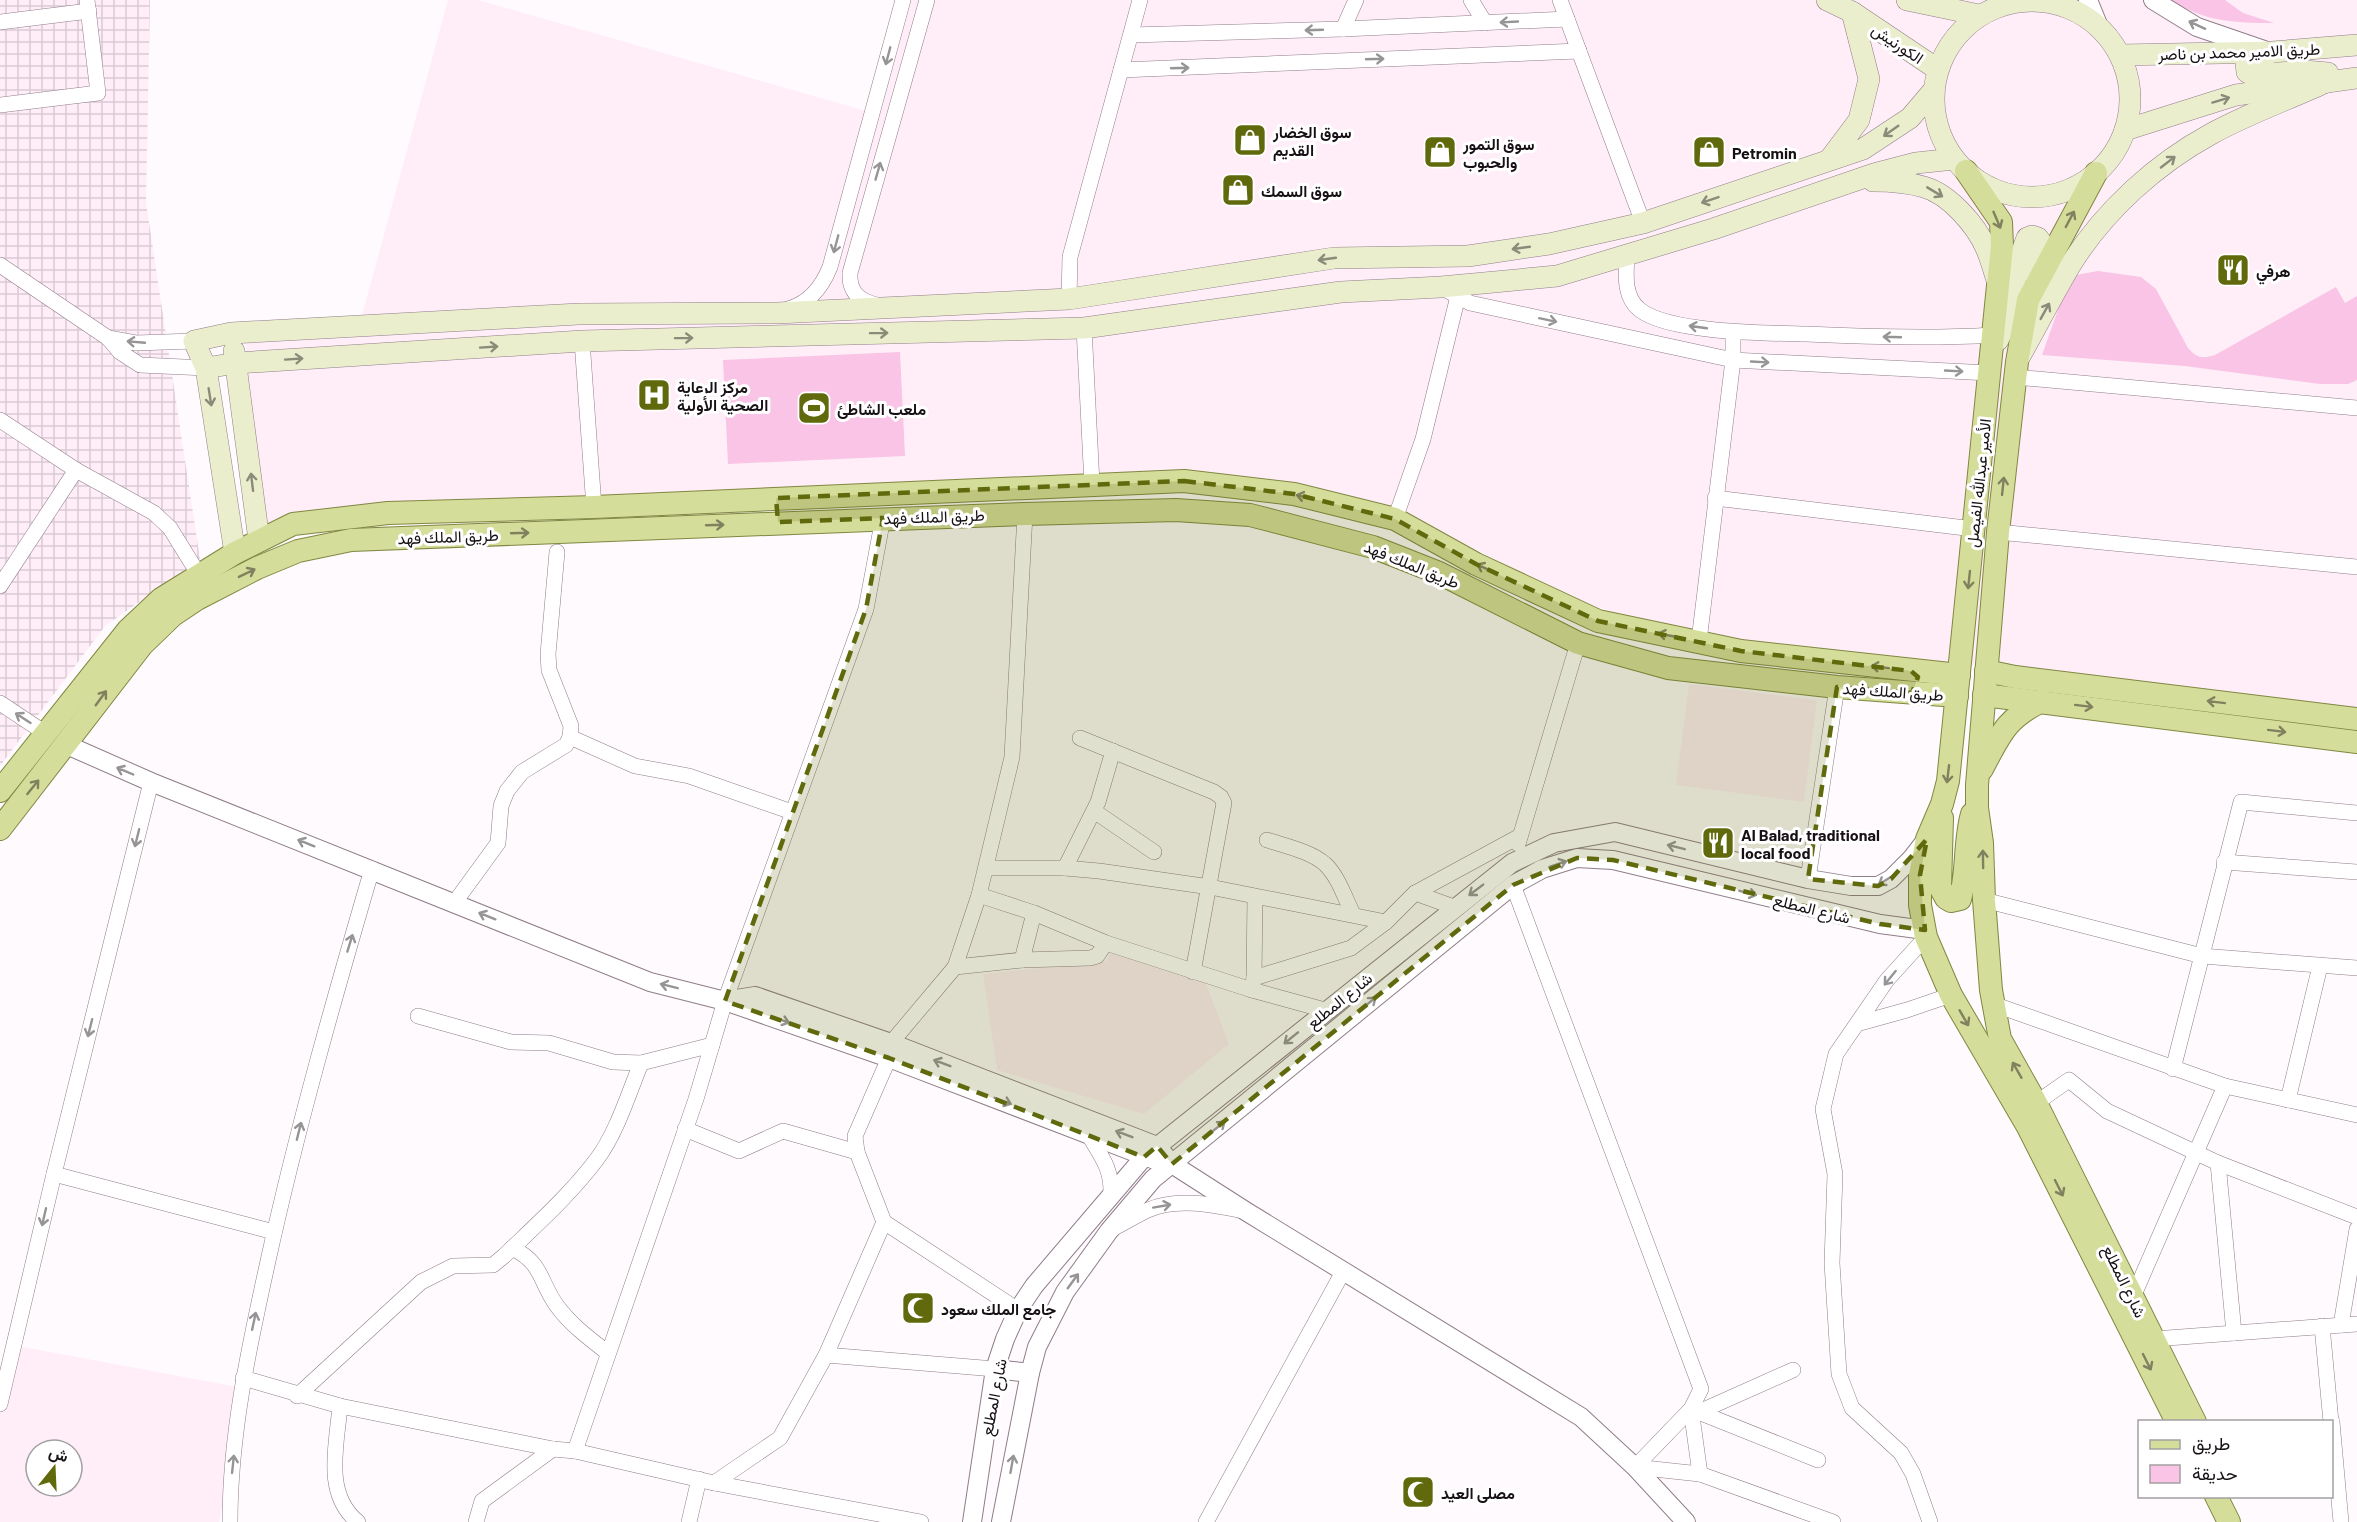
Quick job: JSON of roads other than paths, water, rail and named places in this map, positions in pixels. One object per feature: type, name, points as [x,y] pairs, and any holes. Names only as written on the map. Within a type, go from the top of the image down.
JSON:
[{"type":"main road","name":"الكورنيش","points":[[1827,0],[1852,12],[1937,69]]},
{"type":"main road","points":[[1906,0],[1979,15]]},
{"type":"main road","points":[[2037,0],[2070,8],[2099,27],[2120,55],[2128,80],[2130,105],[2125,130],[2114,154],[2096,173],[2072,188],[2045,196],[2016,196],[1989,187],[1960,165],[1942,139],[1935,116],[1933,91],[1937,69],[1947,48],[1961,30],[1979,15],[2004,2],[2037,0]]},
{"type":"main road","points":[[1829,160],[1859,120],[1869,79],[1852,12]]},
{"type":"main road","name":"طريق الامير محمد بن ناصر","points":[[2120,55],[2272,52],[2357,45]]},
{"type":"main road","points":[[2272,52],[2250,60],[2246,64],[2247,72],[2252,75],[2304,71],[2353,79]]},
{"type":"main road","points":[[2125,130],[2236,95],[2353,79]]},
{"type":"main road","points":[[2016,370],[2072,262],[2107,217],[2139,185],[2173,158],[2212,133],[2324,83]]},
{"type":"main road","points":[[235,553],[206,368],[194,341],[231,333],[579,314],[777,313],[1069,299],[1334,258],[1467,256],[1549,244],[1643,223],[1863,149],[1910,118],[1933,91]]},
{"type":"main road","points":[[206,368],[236,363],[582,341],[1084,328],[1341,292],[1449,292],[1557,276],[1713,229],[1857,180],[1916,163],[1960,165]]},
{"type":"main road","name":"الأمير عبدالله الفيصل","points":[[1942,804],[1948,781],[2002,246],[2001,222],[1960,165]]},
{"type":"main road","name":"الأمير عبدالله الفيصل","points":[[1977,790],[1998,532],[2016,370],[2028,300],[2096,173]]},
{"type":"main road","points":[[1857,180],[1896,181],[1926,187],[1948,200],[1972,222],[1986,248],[1998,285]]},
{"type":"main road","points":[[1991,354],[2003,330],[2016,269],[2027,238],[2032,236],[2038,238],[2044,246],[2031,276],[2028,300]]},
{"type":"main road","points":[[231,333],[259,540]]},
{"type":"main road","name":"طريق الملك فهد","points":[[0,791],[128,630],[161,599],[235,553],[293,524],[388,513],[594,507],[1184,481],[1294,494],[1395,519],[1476,564],[1598,621],[1741,651],[1912,682],[1958,686]]},
{"type":"main road","points":[[776,498],[778,522]]},
{"type":"main road","name":"طريق الملك فهد","points":[[0,829],[142,645],[173,615],[220,586],[298,551],[351,540],[1025,514],[1176,510],[1250,515],[1373,547],[1439,573],[1578,643],[1668,668],[1837,687],[1912,682]]},
{"type":"main road","points":[[1986,671],[2012,688],[2042,701],[2357,742]]},
{"type":"main road","points":[[1984,694],[2012,688],[2357,719]]},
{"type":"main road","points":[[1942,804],[1940,887],[1946,898],[1955,901],[1960,899],[1963,889],[1967,829],[1980,773],[2010,722],[2021,711],[2042,701]]},
{"type":"main road","name":"شارع المطلع","points":[[1977,790],[1993,1004],[2000,1039],[2036,1103],[2194,1420]]},
{"type":"main road","name":"شارع المطلع","points":[[1942,804],[1927,839],[1920,875],[1920,904],[1926,934],[1951,995],[2028,1126],[2176,1420]]},
{"type":"main road","points":[[2217,1498],[2229,1522]]},
{"type":"main road","points":[[2233,1498],[2245,1522]]},
{"type":"street","points":[[777,313],[808,300],[824,281],[903,0]]},
{"type":"street","points":[[886,308],[859,299],[852,292],[849,273],[927,0]]},
{"type":"street","points":[[1069,299],[1070,257],[1140,0]]},
{"type":"street","points":[[1343,29],[1356,0]]},
{"type":"street","points":[[1471,0],[1485,23]]},
{"type":"street","points":[[1560,0],[1643,223]]},
{"type":"street","points":[[2088,0],[2099,27]]},
{"type":"street","points":[[2153,0],[2197,27],[2272,52]]},
{"type":"street","points":[[0,22],[88,6],[98,93],[0,105]]},
{"type":"street","points":[[1131,35],[1567,19]]},
{"type":"street","points":[[1121,70],[1579,51]]},
{"type":"street","points":[[1627,255],[1625,281],[1638,309],[1653,318],[1671,323],[1733,332],[1916,338],[1991,354]]},
{"type":"street","points":[[0,265],[108,338],[120,352],[140,365],[206,368]]},
{"type":"street","points":[[1395,519],[1423,439],[1449,292],[1470,303],[1732,360],[1991,354]]},
{"type":"street","points":[[1084,328],[1092,484]]},
{"type":"street","points":[[1700,641],[1732,360],[1733,332]]},
{"type":"street","points":[[108,338],[136,343],[194,341]]},
{"type":"street","points":[[582,341],[594,507]]},
{"type":"street","points":[[2016,370],[2357,408]]},
{"type":"street","points":[[0,420],[76,470],[154,513],[170,528],[199,574]]},
{"type":"street","points":[[0,586],[76,470]]},
{"type":"street","points":[[1715,498],[1974,530]]},
{"type":"street","points":[[1018,1310],[884,1222],[857,1152],[855,1136],[890,1050],[955,967],[979,895],[1012,757],[1025,514]]},
{"type":"street","points":[[575,1451],[685,1129],[725,1000],[866,609],[883,518]]},
{"type":"street","points":[[1998,532],[2357,567]]},
{"type":"street","points":[[454,902],[498,843],[501,806],[507,791],[522,772],[566,745],[570,737],[571,726],[549,670],[548,654],[557,552]]},
{"type":"street","points":[[1512,863],[1578,643]]},
{"type":"street","points":[[1808,879],[1837,687]]},
{"type":"street","points":[[0,703],[45,733]]},
{"type":"street","points":[[570,737],[635,766],[689,776],[792,812]]},
{"type":"street","points":[[1080,738],[1221,797],[1224,803],[1193,972]]},
{"type":"street","points":[[66,745],[151,782],[650,982],[725,1000],[890,1050],[1150,1152],[1581,1418],[1635,1467],[1686,1522]]},
{"type":"street","points":[[1065,868],[1094,811],[1113,751]]},
{"type":"street","points":[[0,1404],[151,782]]},
{"type":"street","points":[[2173,1070],[2241,802],[2357,813]]},
{"type":"street","points":[[1094,811],[1154,852]]},
{"type":"street","name":"شارع المطلع","points":[[972,1522],[995,1369],[1018,1310],[1034,1286],[1150,1152],[1454,907],[1512,863],[1554,843],[1615,832],[1808,879],[1851,886],[1878,886],[1890,879],[1912,858],[1927,839]]},
{"type":"street","points":[[1253,984],[1351,948],[1386,922],[1415,893],[1520,836]]},
{"type":"street","points":[[1267,840],[1310,855],[1325,864],[1335,878],[1353,914]]},
{"type":"street","name":"شارع المطلع","points":[[1002,1522],[1030,1372],[1037,1347],[1065,1292],[1109,1231],[1153,1179],[1513,885],[1542,869],[1577,858],[1613,860],[1926,934]]},
{"type":"street","points":[[2224,862],[2357,872]]},
{"type":"street","points":[[986,868],[1065,868],[1210,887],[1386,922]]},
{"type":"street","points":[[230,1522],[230,1492],[243,1378],[274,1232],[322,1036],[372,869]]},
{"type":"street","points":[[1513,885],[1701,1389],[1696,1410],[1700,1474]]},
{"type":"street","points":[[1415,893],[1454,907]]},
{"type":"street","points":[[979,895],[1034,913],[1107,944],[1193,972],[1253,984],[1325,1010]]},
{"type":"street","points":[[1253,984],[1255,897]]},
{"type":"street","points":[[1984,900],[2202,956],[2357,968]]},
{"type":"street","points":[[1022,960],[1034,913]]},
{"type":"street","points":[[1926,934],[1887,980],[1860,1023],[1836,1054],[1823,1109],[1835,1174],[1832,1263],[1839,1374],[1852,1408],[1901,1453],[1913,1474],[1930,1522]]},
{"type":"street","points":[[955,967],[1022,960],[1090,958],[1097,956],[1107,944]]},
{"type":"street","points":[[2288,1100],[2320,966]]},
{"type":"street","points":[[1860,1023],[1951,995]]},
{"type":"street","points":[[1993,1004],[2173,1070],[2225,1086],[2357,1115]]},
{"type":"street","points":[[418,1016],[511,1042],[549,1043],[613,1062],[641,1063],[712,1045]]},
{"type":"street","points":[[890,1050],[1088,1134],[1150,1152]]},
{"type":"street","points":[[297,1396],[421,1282],[453,1266],[493,1265],[512,1248],[598,1158],[624,1106],[641,1063]]},
{"type":"street","points":[[2036,1103],[2069,1080],[2108,1111],[2218,1163],[2357,1217]]},
{"type":"street","points":[[2133,1297],[2198,1153],[2225,1086]]},
{"type":"street","points":[[685,1129],[739,1151],[783,1131],[857,1152]]},
{"type":"street","points":[[1088,1134],[1112,1177],[1111,1195]]},
{"type":"street","points":[[2218,1163],[2234,1333]]},
{"type":"street","points":[[54,1174],[274,1232]]},
{"type":"street","points":[[1109,1231],[1151,1208],[1181,1203],[1210,1205],[1247,1212]]},
{"type":"street","points":[[689,1522],[706,1481],[780,1438],[826,1355],[884,1222]]},
{"type":"street","points":[[2341,1325],[2357,1229]]},
{"type":"street","points":[[512,1248],[528,1256],[537,1268],[556,1305],[582,1333],[608,1353]]},
{"type":"street","points":[[1206,1522],[1344,1270]]},
{"type":"street","points":[[2154,1339],[2357,1324]]},
{"type":"street","points":[[2322,1326],[2331,1420]]},
{"type":"street","points":[[826,1355],[1030,1372]]},
{"type":"street","points":[[1635,1467],[1696,1410],[1793,1370]]},
{"type":"street","points":[[243,1378],[297,1396],[340,1406],[553,1449],[575,1451],[706,1481],[921,1522]]},
{"type":"street","points":[[340,1406],[334,1477],[342,1501],[351,1516],[358,1522]]},
{"type":"street","points":[[1696,1410],[1818,1460]]},
{"type":"street","points":[[2333,1442],[2341,1522]]},
{"type":"street","points":[[476,1522],[483,1501],[553,1449]]},
{"type":"street","points":[[1635,1467],[1700,1474],[1833,1522]]},
{"type":"place","name":"سوق الخضار القديم","points":[[1250,140]]},
{"type":"place","name":"سوق التمور والحبوب","points":[[1440,152]]},
{"type":"place","name":"Petromin","points":[[1709,152]]},
{"type":"place","name":"سوق السمك","points":[[1238,190]]},
{"type":"place","name":"هرفي","points":[[2233,270]]},
{"type":"place","name":"مركز الرعاية الصحية الأولية","points":[[654,395]]},
{"type":"place","name":"ملعب الشاطئ","points":[[814,408]]},
{"type":"place","name":"Al Balad, traditional local food","points":[[1718,843]]},
{"type":"place","name":"جامع الملك سعود","points":[[918,1308]]},
{"type":"place","name":"مصلى العيد","points":[[1418,1492]]}]
